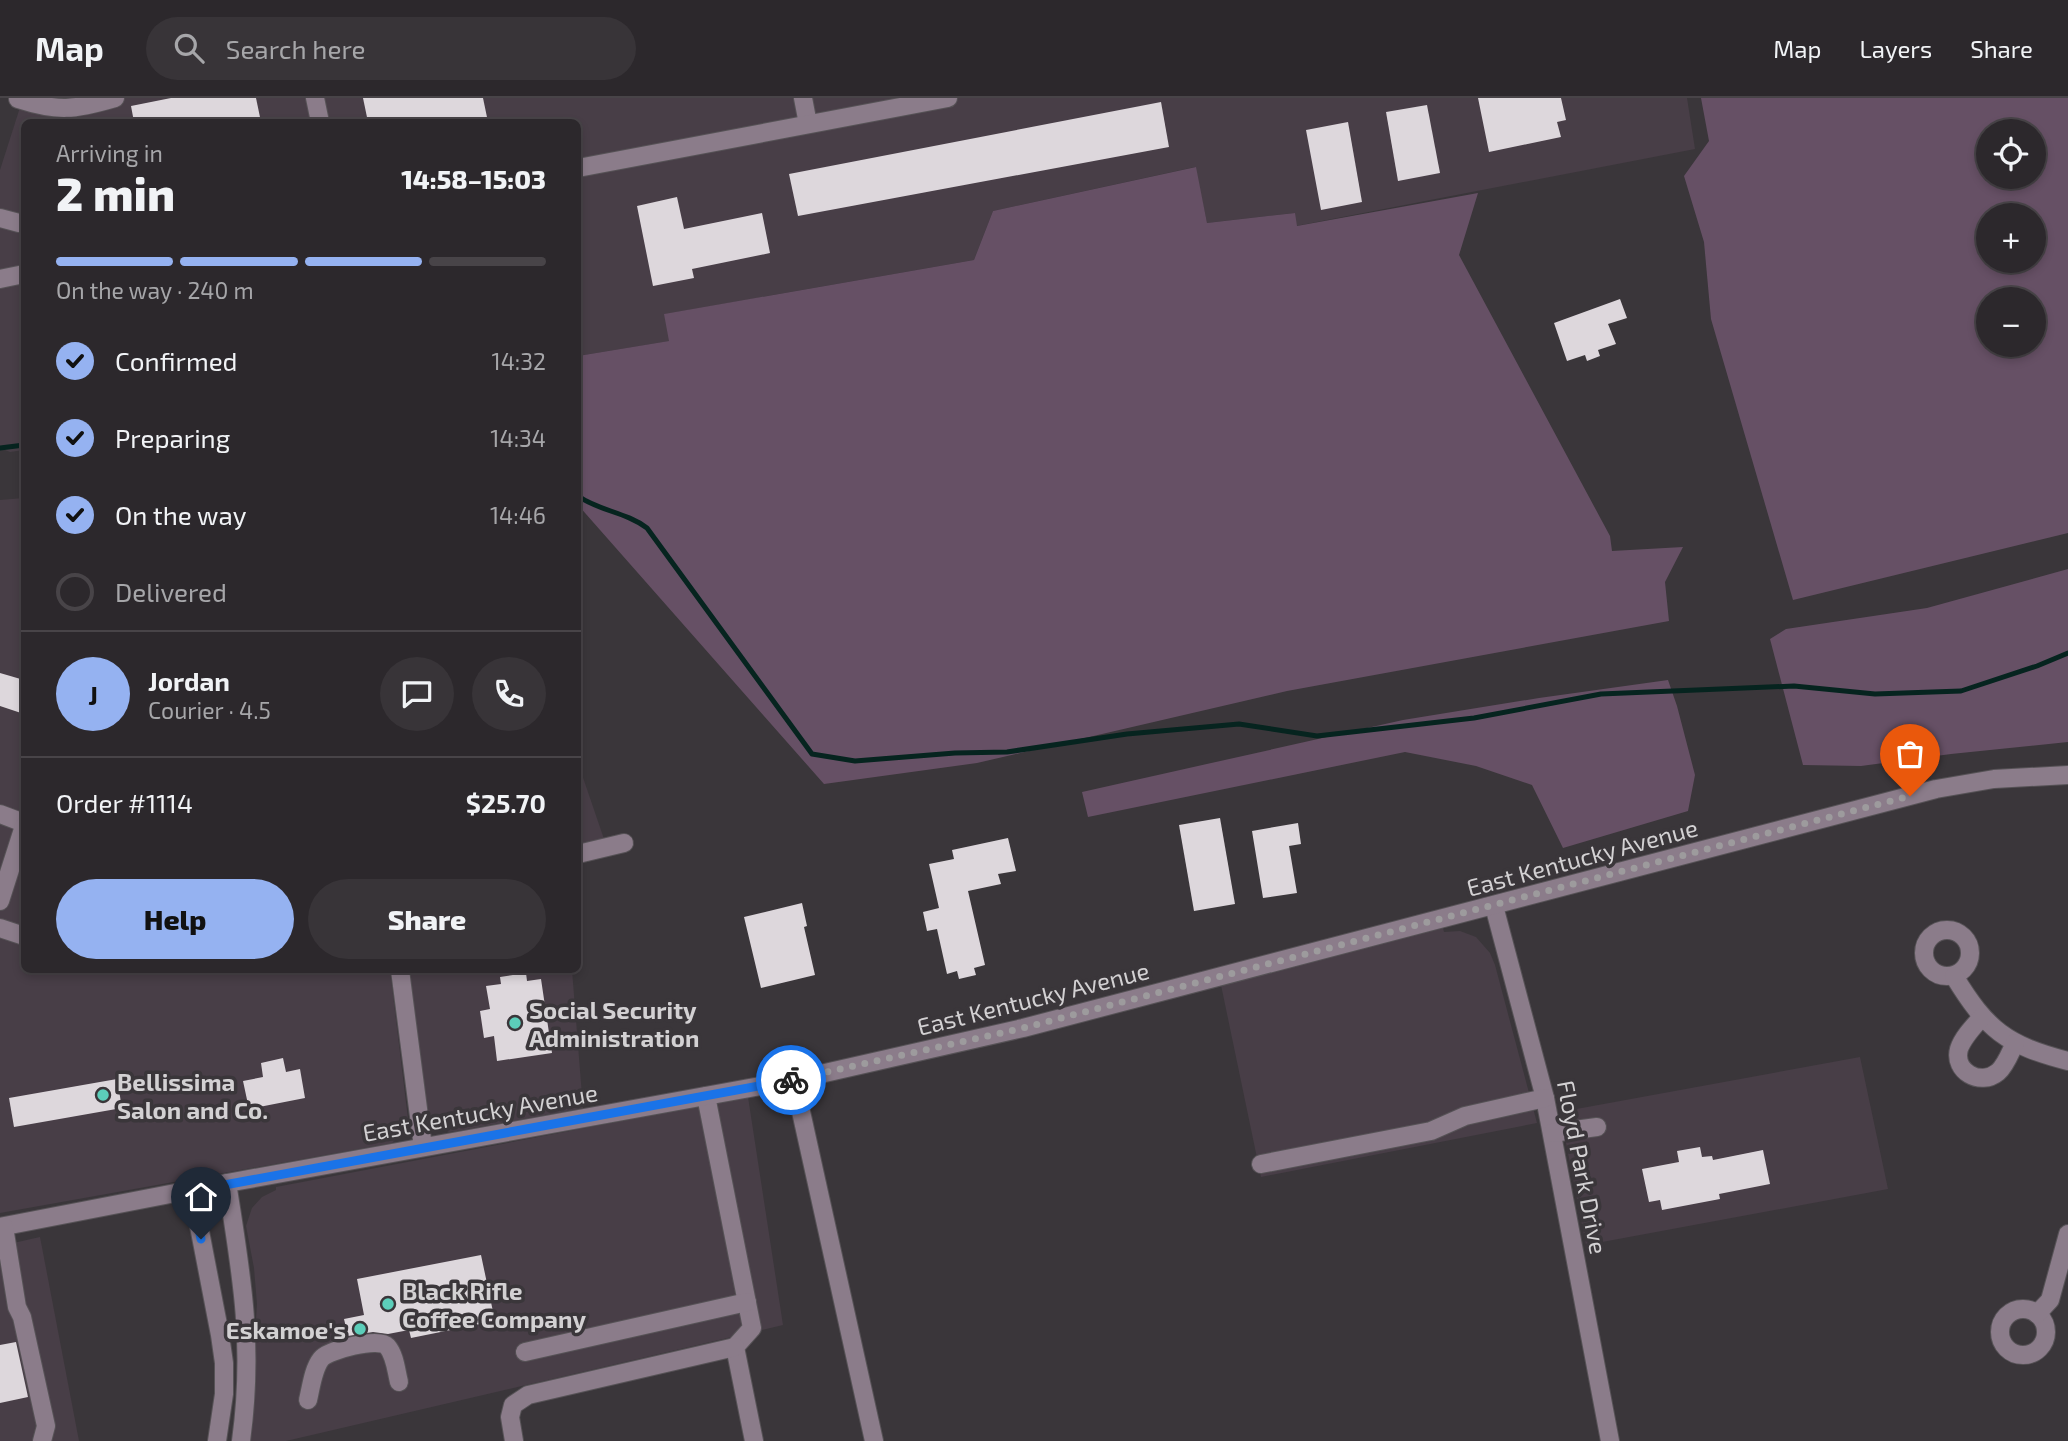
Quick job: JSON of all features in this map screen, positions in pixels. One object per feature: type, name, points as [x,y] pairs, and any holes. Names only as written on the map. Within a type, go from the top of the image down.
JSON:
[{"type":"street","points":[[18,99],[62,109],[115,98]]},
{"type":"street","points":[[315,98],[319,119]]},
{"type":"street","points":[[803,98],[808,124]]},
{"type":"street","points":[[581,167],[948,98]]},
{"type":"street","points":[[0,218],[21,223]]},
{"type":"street","points":[[0,279],[21,275]]},
{"type":"street","name":"East Kentucky Avenue","points":[[2,1227],[227,1183],[794,1080],[1023,1028],[1936,789],[1994,779],[2068,775]]},
{"type":"street","points":[[0,814],[21,823]]},
{"type":"street","points":[[0,901],[5,868],[21,831]]},
{"type":"street","points":[[581,853],[624,843]]},
{"type":"street","name":"Floyd Park Drive","points":[[1494,906],[1545,1098],[1610,1441]]},
{"type":"street","points":[[0,928],[21,935]]},
{"type":"street","points":[[400,973],[423,1147]]},
{"type":"street","points":[[1954,976],[1982,1017],[2004,1037],[2015,1044],[2068,1061]]},
{"type":"street","points":[[1982,1017],[1961,1044],[1958,1053],[1963,1070],[1979,1079],[1989,1077],[2003,1066],[2015,1044]]},
{"type":"street","points":[[794,1080],[874,1441]]},
{"type":"street","points":[[514,1441],[510,1417],[513,1405],[528,1395],[735,1348],[752,1328],[706,1096]]},
{"type":"street","points":[[1261,1164],[1431,1131],[1465,1116],[1545,1098]]},
{"type":"street","points":[[1552,1133],[1597,1127]]},
{"type":"street","points":[[227,1183],[247,1320],[247,1396],[241,1441]]},
{"type":"street","points":[[192,1191],[223,1352],[224,1394],[217,1441]]},
{"type":"street","points":[[2,1227],[8,1309],[22,1317],[47,1426],[42,1441]]},
{"type":"street","points":[[2038,1314],[2050,1300],[2068,1234]]},
{"type":"street","points":[[525,1352],[747,1302]]},
{"type":"street","points":[[307,1400],[318,1364],[324,1355],[333,1350],[368,1343],[383,1342],[387,1346],[393,1357],[399,1382]]},
{"type":"street","points":[[735,1348],[754,1441]]},
{"type":"shaded area","points":[[23,98],[1687,98],[1695,149],[1296,226],[1294,213],[1207,223],[1195,167],[993,211],[974,260],[665,314],[670,341],[581,356],[581,119],[21,119],[21,450],[10,452],[0,448],[0,170]]},
{"type":"shaded area","points":[[1701,98],[2068,98],[2068,533],[1793,600],[1711,319],[1704,242],[1684,176],[1709,141]]},
{"type":"shaded area","points":[[1196,167],[1207,223],[1295,213],[1297,226],[1478,193],[1459,255],[1610,536],[1612,551],[1683,547],[1665,582],[1669,621],[1287,691],[977,763],[824,784],[581,508],[581,356],[669,341],[664,314],[974,260],[993,211]]},
{"type":"shaded area","points":[[21,498],[21,973],[390,973],[408,1119],[405,1129],[392,1143],[0,1213],[0,500]]},
{"type":"shaded area","points":[[2068,569],[2068,742],[1861,766],[1803,765],[1770,639],[1786,629],[1927,608]]},
{"type":"shaded area","points":[[1668,680],[1695,775],[1688,811],[1563,848],[1532,785],[1476,766],[1405,752],[1088,817],[1082,792],[1403,720]]},
{"type":"shaded area","points":[[581,772],[604,839],[581,845]]},
{"type":"shaded area","points":[[1443,928],[1444,932],[1460,931],[1476,937],[1490,953],[1537,1123],[1261,1177],[1221,985]]},
{"type":"shaded area","points":[[409,973],[572,973],[583,1108],[449,1132],[434,1125],[427,1110]]},
{"type":"shaded area","points":[[1860,1057],[1888,1189],[1586,1245],[1560,1112]]},
{"type":"shaded area","points":[[748,1097],[783,1325],[286,1441],[248,1441],[257,1304],[246,1226],[252,1208],[262,1197],[276,1190],[276,1187]]},
{"type":"shaded area","points":[[40,1237],[79,1441],[0,1441],[0,1246]]},
{"type":"building","points":[[171,98],[256,98],[260,119],[133,119],[131,106]]},
{"type":"building","points":[[363,98],[483,98],[487,119],[367,119]]},
{"type":"building","points":[[1478,98],[1561,98],[1566,120],[1557,122],[1561,137],[1489,152]]},
{"type":"building","points":[[1161,102],[1169,147],[798,216],[789,174]]},
{"type":"building","points":[[1427,105],[1440,173],[1398,181],[1386,112]]},
{"type":"building","points":[[1348,122],[1362,202],[1321,210],[1306,130]]},
{"type":"building","points":[[677,197],[684,229],[762,213],[770,253],[692,269],[694,278],[653,286],[637,206]]},
{"type":"building","points":[[1620,299],[1627,318],[1608,324],[1616,344],[1598,350],[1600,356],[1587,361],[1585,355],[1567,361],[1554,323]]},
{"type":"building","points":[[0,673],[21,679],[21,713],[0,706]]},
{"type":"building","points":[[1220,818],[1235,904],[1194,911],[1179,825]]},
{"type":"building","points":[[1298,823],[1301,844],[1289,846],[1297,893],[1263,898],[1252,831]]},
{"type":"building","points":[[1008,838],[1016,871],[998,874],[1001,884],[968,891],[985,965],[974,968],[976,975],[959,979],[957,971],[947,974],[937,929],[927,931],[923,912],[939,908],[929,864],[954,859],[952,850]]},
{"type":"building","points":[[802,903],[807,926],[804,927],[815,975],[761,988],[744,917]]},
{"type":"building","name":"Social Security Administration","points":[[526,973],[527,981],[541,979],[552,1053],[497,1061],[494,1036],[484,1038],[480,1011],[490,1009],[486,986],[501,984],[500,977]]},
{"type":"building","points":[[283,1058],[286,1072],[300,1069],[305,1098],[249,1109],[243,1081],[263,1077],[261,1063]]},
{"type":"building","points":[[117,1079],[122,1108],[14,1127],[9,1098]]},
{"type":"building","points":[[1700,1147],[1702,1157],[1712,1156],[1713,1160],[1763,1150],[1770,1184],[1719,1194],[1720,1199],[1662,1210],[1660,1200],[1649,1202],[1642,1169],[1679,1162],[1677,1151]]},
{"type":"building","points":[[481,1255],[495,1321],[411,1338],[409,1330],[348,1336],[344,1319],[364,1315],[357,1279]]},
{"type":"building","points":[[16,1342],[28,1397],[0,1403],[0,1345]]},
{"type":"waterway","points":[[0,448],[21,445]]},
{"type":"waterway","points":[[581,498],[647,528],[812,754],[855,761],[1007,752],[1127,734],[1239,724],[1317,736],[1474,718],[1601,694],[1794,686],[1875,694],[1961,691],[2068,653]]},
{"type":"way so far","points":[[791,1080],[1023,1028],[1910,796]]},
{"type":"place","name":"Social Security Administration","points":[[515,1023]]},
{"type":"place","name":"Bellissima Salon and Co.","points":[[103,1095]]},
{"type":"place","name":"Black Rifle Coffee Company","points":[[388,1304]]},
{"type":"place","name":"Eskamoe's","points":[[360,1329]]},
{"type":"route","points":[[201,1239],[192,1191],[791,1080]]}]
